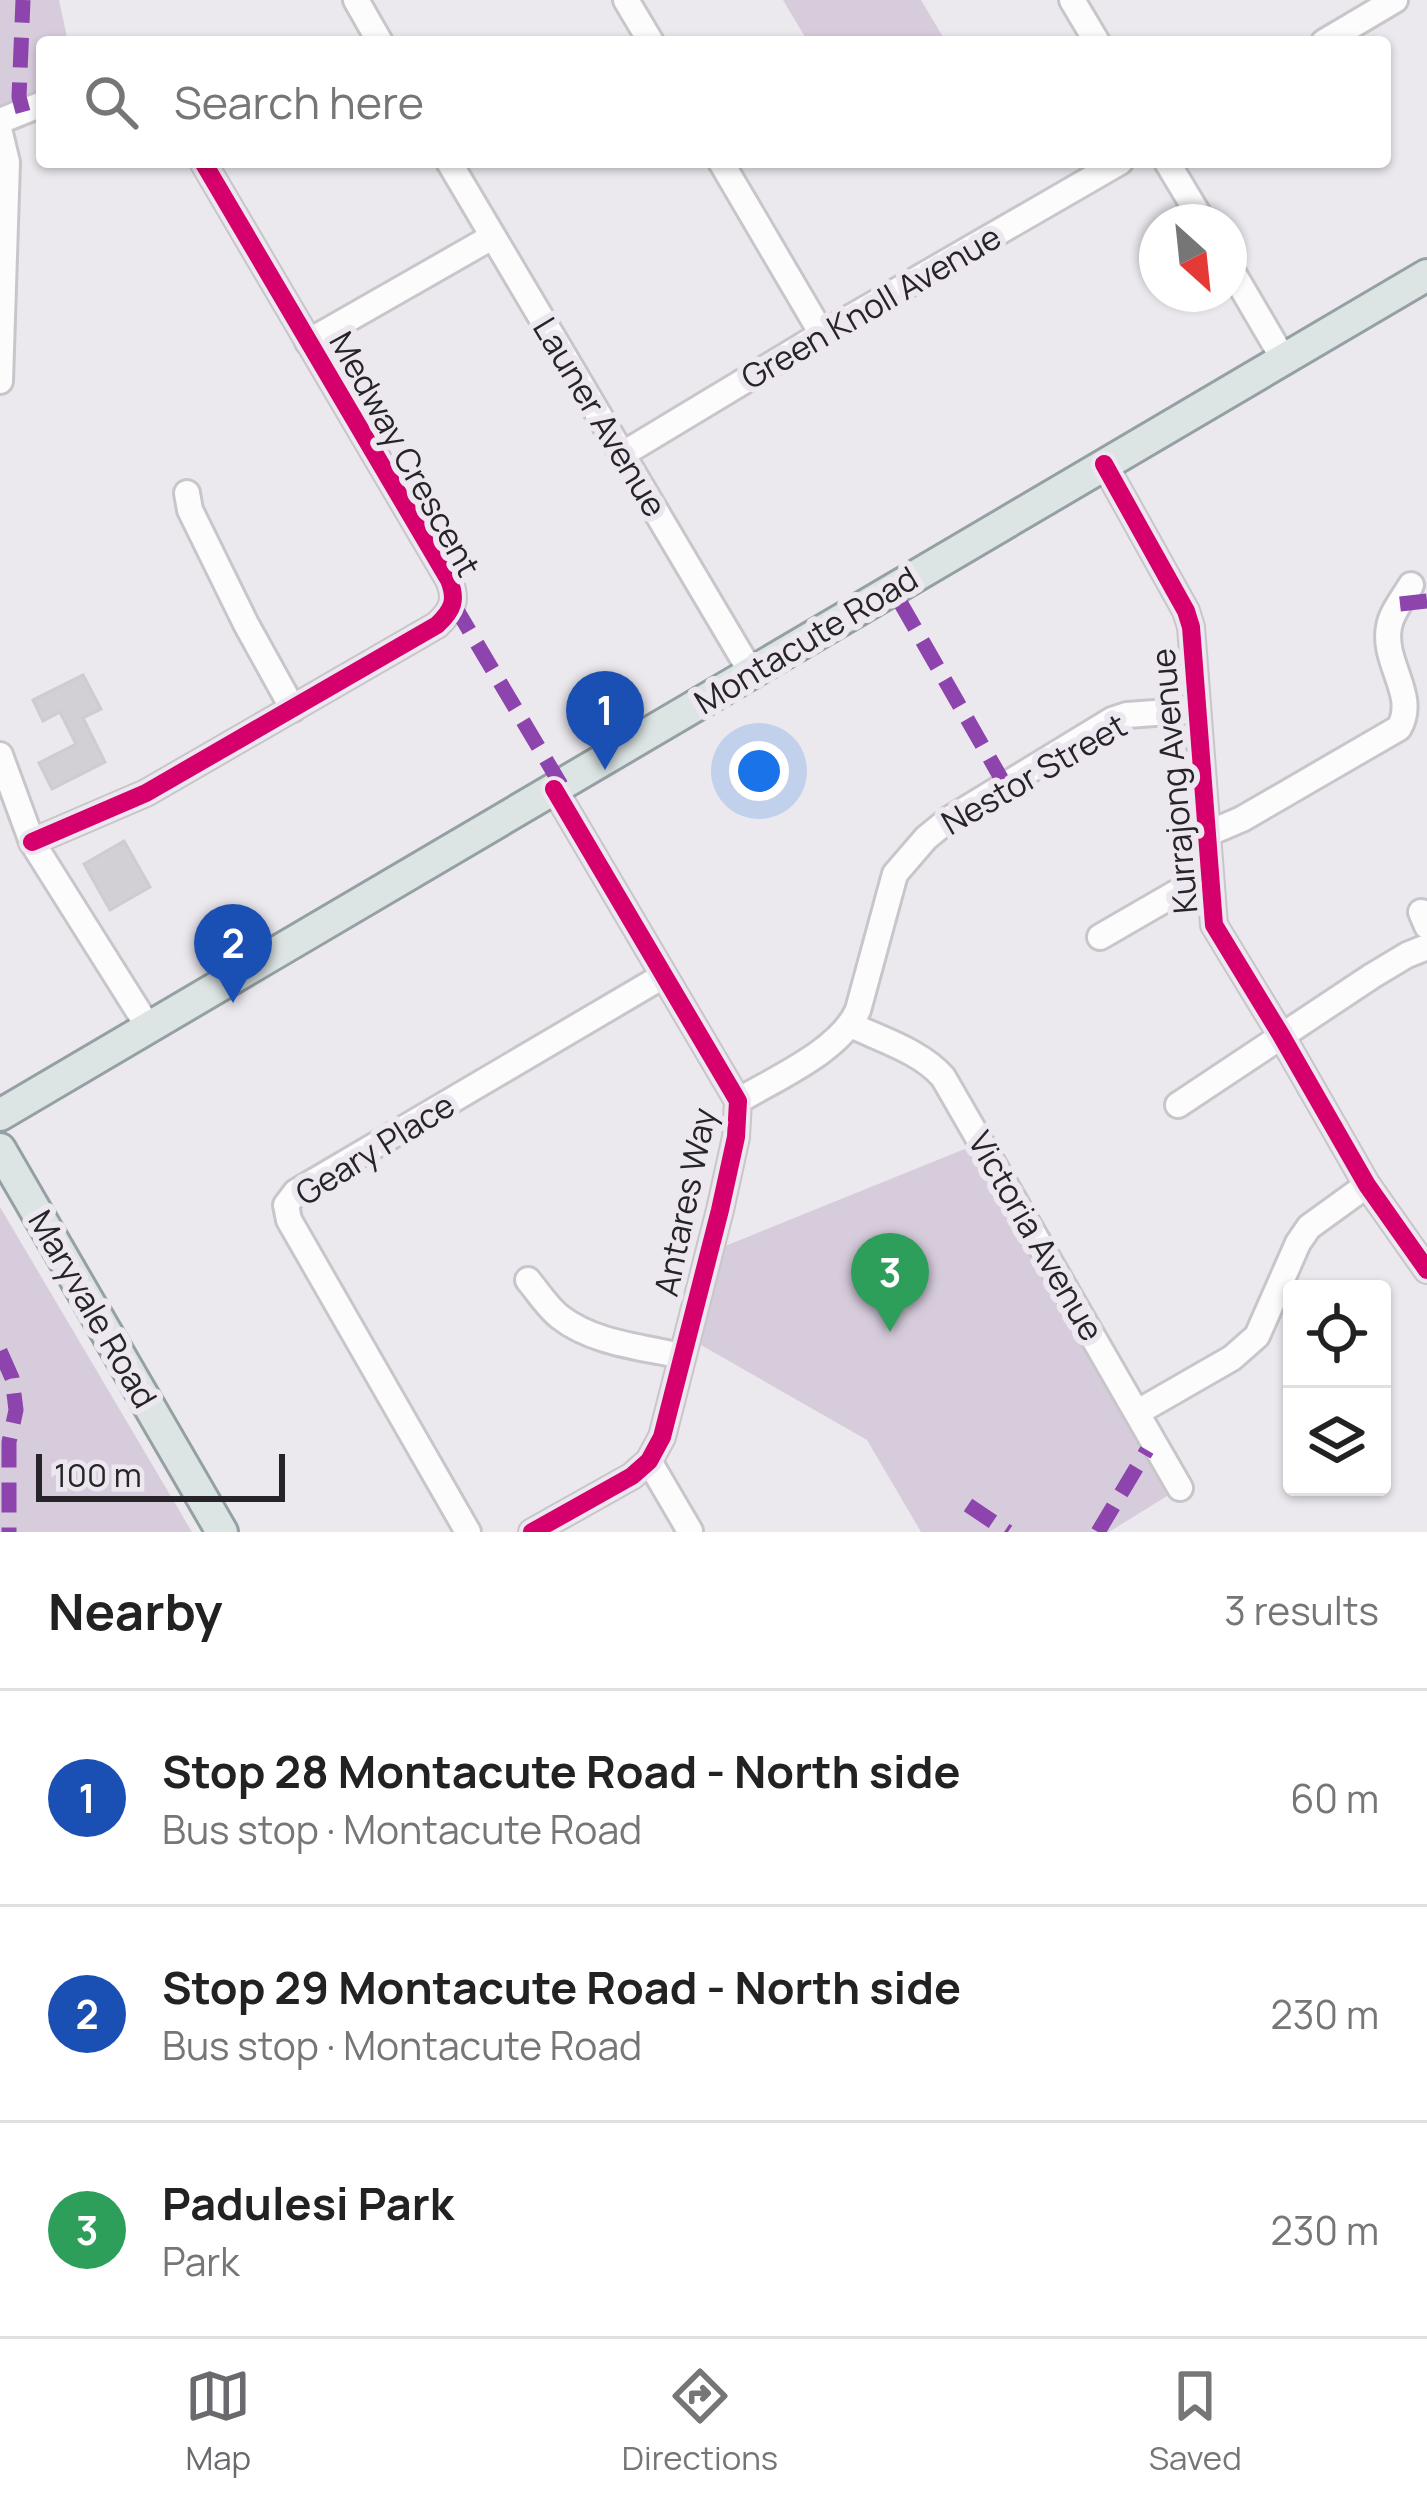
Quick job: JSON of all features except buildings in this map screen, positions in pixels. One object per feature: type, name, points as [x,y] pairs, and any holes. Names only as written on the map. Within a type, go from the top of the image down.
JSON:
[{"type":"main road","name":"Montacute Road","points":[[0,1115],[1427,275]]},
{"type":"main road","name":"Maryvale Road","points":[[0,1149],[222,1532]]},
{"type":"street","points":[[356,0],[377,36]]},
{"type":"street","points":[[626,0],[647,36]]},
{"type":"street","points":[[1072,0],[1093,36]]},
{"type":"street","points":[[1334,36],[1395,0]]},
{"type":"street","points":[[0,121],[36,106]]},
{"type":"street","points":[[0,133],[7,162],[0,380]]},
{"type":"street","name":"Medway Crescent","points":[[32,842],[146,793],[437,625],[454,605],[449,580],[206,168]]},
{"type":"street","name":"Launer Avenue","points":[[452,168],[751,672]]},
{"type":"street","points":[[725,168],[822,334]]},
{"type":"street","name":"Green Knoll Avenue","points":[[623,454],[1110,168]]},
{"type":"street","points":[[1171,168],[1192,204]]},
{"type":"street","points":[[308,342],[492,237]]},
{"type":"street","points":[[1247,297],[1284,360]]},
{"type":"street","name":"Kurrajong Avenue","points":[[1104,464],[1186,611],[1193,643],[1214,925],[1367,1185],[1427,1270]]},
{"type":"street","points":[[187,493],[190,511],[293,709]]},
{"type":"street","points":[[1207,834],[1400,728],[1406,702],[1389,652],[1389,624],[1411,585]]},
{"type":"street","name":"Nestor Street","points":[[851,1025],[895,874],[926,838],[1112,720],[1197,710]]},
{"type":"street","points":[[0,755],[32,842],[148,1028]]},
{"type":"street","name":"Antares Way","points":[[554,789],[738,1100],[736,1137],[674,1399],[649,1461]]},
{"type":"street","points":[[1100,938],[1209,874]]},
{"type":"street","points":[[1178,1105],[1407,955],[1427,947]]},
{"type":"street","name":"Geary Place","points":[[467,1532],[289,1220],[286,1205],[296,1192],[663,976]]},
{"type":"street","points":[[738,1100],[829,1046],[851,1025]]},
{"type":"street","name":"Victoria Avenue","points":[[851,1025],[918,1056],[943,1077],[1180,1488]]},
{"type":"street","points":[[1138,1412],[1232,1358],[1257,1336],[1309,1227],[1367,1185]]},
{"type":"street","points":[[528,1280],[558,1316],[579,1329],[681,1356]]},
{"type":"street","points":[[532,1532],[649,1461],[690,1531]]},
{"type":"shaded area","points":[[0,0],[59,0],[67,36],[36,36],[36,106],[0,121]]},
{"type":"shaded area","points":[[783,0],[921,0],[942,36],[804,36]]},
{"type":"shaded area","points":[[982,1142],[1180,1488],[1109,1532],[921,1532],[867,1440],[687,1337],[708,1253]]},
{"type":"shaded area","points":[[0,1207],[192,1532],[0,1532]]},
{"type":"marked path","points":[[23,0],[19,97],[23,112]]},
{"type":"marked path","points":[[1400,604],[1427,601]]},
{"type":"marked path","points":[[900,602],[1005,785]]},
{"type":"marked path","points":[[454,605],[561,785]]},
{"type":"marked path","points":[[0,1351],[12,1378],[16,1410],[9,1442],[9,1532]]},
{"type":"marked path","points":[[1098,1532],[1147,1450]]},
{"type":"marked path","points":[[968,1505],[1008,1532]]},
{"type":"cycle path","points":[[32,842],[146,793],[437,625],[452,604],[449,580],[207,168]]},
{"type":"cycle path","points":[[1104,464],[1191,627],[1214,925],[1367,1185],[1427,1270]]},
{"type":"cycle path","points":[[532,1532],[632,1476],[649,1461],[662,1437],[720,1210],[736,1137],[738,1101],[554,789]]},
{"type":"place","name":"Stop 28 Montacute Road - North side","points":[[605,770]]},
{"type":"place","name":"Stop 29 Montacute Road - North side","points":[[233,1003]]},
{"type":"place","name":"Padulesi Park","points":[[890,1332]]}]
